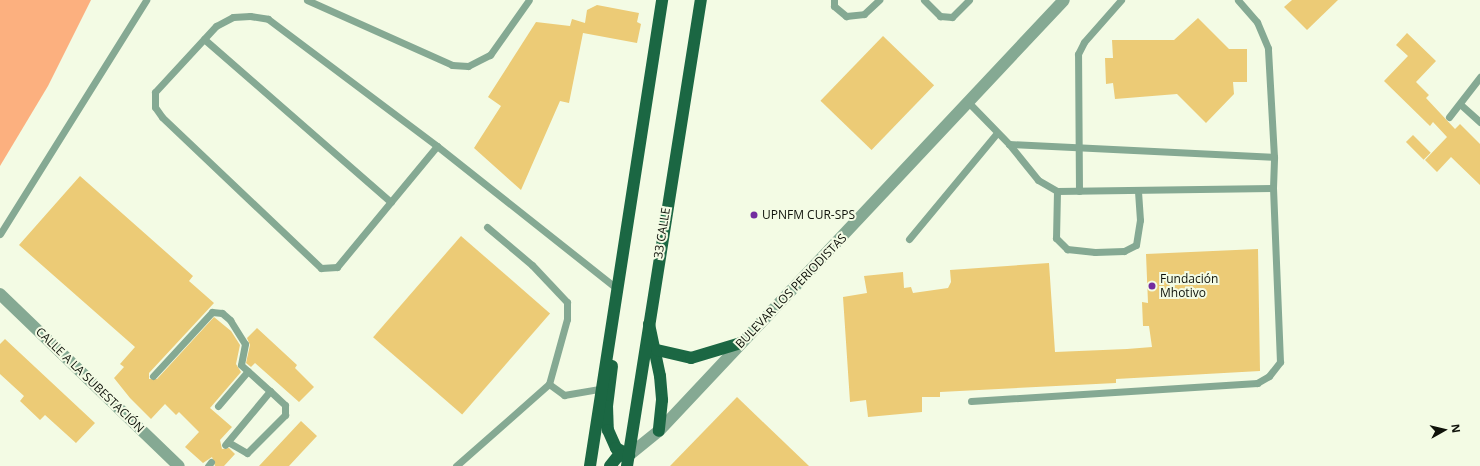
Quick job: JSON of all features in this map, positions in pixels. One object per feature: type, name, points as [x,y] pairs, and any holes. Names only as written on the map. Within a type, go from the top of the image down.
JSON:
[{"type":"main road","points":[[590,466],[605,388],[615,287],[662,0]]},
{"type":"main road","name":"33 CALLE","points":[[628,460],[648,320],[701,0]]},
{"type":"main road","points":[[648,320],[656,350],[662,400],[658,432]]},
{"type":"main road","points":[[656,350],[690,358],[741,343]]},
{"type":"main road","points":[[605,388],[608,430],[616,448],[628,460]]},
{"type":"main road","points":[[610,466],[618,456],[628,460]]},
{"type":"street","name":"BULEVAR LOS PERIODISTAS","points":[[628,460],[658,432],[741,343],[970,104],[1064,0]]},
{"type":"street","name":"CALLE A LA SUBESTACIÓN","points":[[0,294],[179,466]]},
{"type":"lane","points":[[0,234],[146,0]]},
{"type":"lane","points":[[306,0],[452,65],[468,66],[490,55],[529,0]]},
{"type":"lane","points":[[834,0],[834,6],[846,16],[864,14],[879,0]]},
{"type":"lane","points":[[924,0],[940,16],[952,16],[969,0]]},
{"type":"lane","points":[[1079,191],[1080,146],[1078,54],[1084,42],[1121,0]]},
{"type":"lane","points":[[971,401],[1258,383],[1270,376],[1280,362],[1273,188],[1274,157],[1268,48],[1257,22],[1238,0]]},
{"type":"lane","points":[[437,146],[337,267],[321,268],[162,118],[155,106],[155,92],[216,26],[233,17],[250,16],[268,19],[437,146],[615,287]]},
{"type":"lane","points":[[204,39],[391,202]]},
{"type":"lane","points":[[1449,117],[1480,77]]},
{"type":"lane","points":[[970,104],[1009,144],[1038,180],[1057,191],[1273,188]]},
{"type":"lane","points":[[1460,104],[1480,122]]},
{"type":"lane","points":[[909,239],[997,133]]},
{"type":"lane","points":[[1009,144],[1080,146],[1274,157]]},
{"type":"lane","points":[[1057,191],[1056,238],[1067,249],[1095,252],[1124,251],[1136,245],[1140,220],[1138,191]]},
{"type":"lane","points":[[456,466],[549,384],[567,319],[567,302],[532,265],[487,227]]},
{"type":"lane","points":[[153,376],[215,311],[230,320],[243,338],[241,365],[257,376],[284,405],[285,415],[247,453],[226,443],[270,391]]},
{"type":"lane","points":[[218,406],[248,371]]},
{"type":"lane","points":[[549,384],[564,395],[605,388]]},
{"type":"shaded area","points":[[0,0],[91,0],[48,86],[0,166]]},
{"type":"building","points":[[1292,0],[1338,0],[1307,30],[1284,7]]},
{"type":"building","points":[[597,5],[639,13],[637,22],[641,24],[637,43],[583,33],[569,103],[560,101],[521,190],[474,148],[501,106],[488,97],[536,22],[570,26],[572,19],[585,23],[587,10]]},
{"type":"building","points":[[1198,18],[1229,49],[1247,49],[1247,82],[1233,82],[1234,94],[1206,123],[1177,94],[1115,99],[1113,83],[1106,84],[1105,58],[1113,58],[1112,40],[1174,40]]},
{"type":"building","points":[[1407,33],[1436,61],[1416,82],[1429,95],[1426,98],[1455,129],[1460,124],[1480,144],[1480,185],[1451,157],[1437,172],[1425,160],[1447,137],[1433,122],[1430,126],[1384,81],[1408,56],[1396,45]]},
{"type":"building","points":[[883,36],[934,85],[872,150],[820,101]]},
{"type":"building","points":[[1413,135],[1431,153],[1424,160],[1406,142]]},
{"type":"building","points":[[80,176],[193,276],[189,281],[214,303],[149,373],[149,379],[157,379],[214,317],[231,331],[240,345],[236,364],[241,372],[210,408],[232,427],[220,440],[222,449],[229,448],[235,454],[224,466],[215,466],[212,457],[203,463],[185,447],[199,432],[179,412],[176,415],[165,404],[151,419],[130,398],[114,378],[124,367],[120,364],[135,347],[19,245]]},
{"type":"building","points":[[461,236],[550,313],[462,415],[373,337]]},
{"type":"building","points":[[1258,249],[1260,371],[1116,379],[1116,383],[940,392],[940,397],[922,397],[922,412],[868,417],[866,400],[850,402],[843,297],[867,293],[864,276],[903,272],[904,288],[911,287],[913,293],[948,288],[951,282],[950,270],[1049,263],[1055,352],[1127,349],[1152,347],[1149,326],[1143,326],[1142,302],[1148,303],[1146,254]]},
{"type":"building","points":[[257,328],[297,365],[295,368],[314,387],[299,402],[255,363],[251,367],[246,363],[250,345],[247,338]]},
{"type":"building","points":[[5,339],[95,423],[76,443],[45,415],[40,420],[20,401],[24,396],[0,374],[0,344]]},
{"type":"building","points":[[737,397],[809,466],[670,466]]},
{"type":"building","points":[[301,421],[317,436],[289,466],[259,466]]},
{"type":"place","name":"UPNFM CUR-SPS","points":[[754,215]]},
{"type":"place","name":"Fundación Mhotivo","points":[[1152,286]]}]
